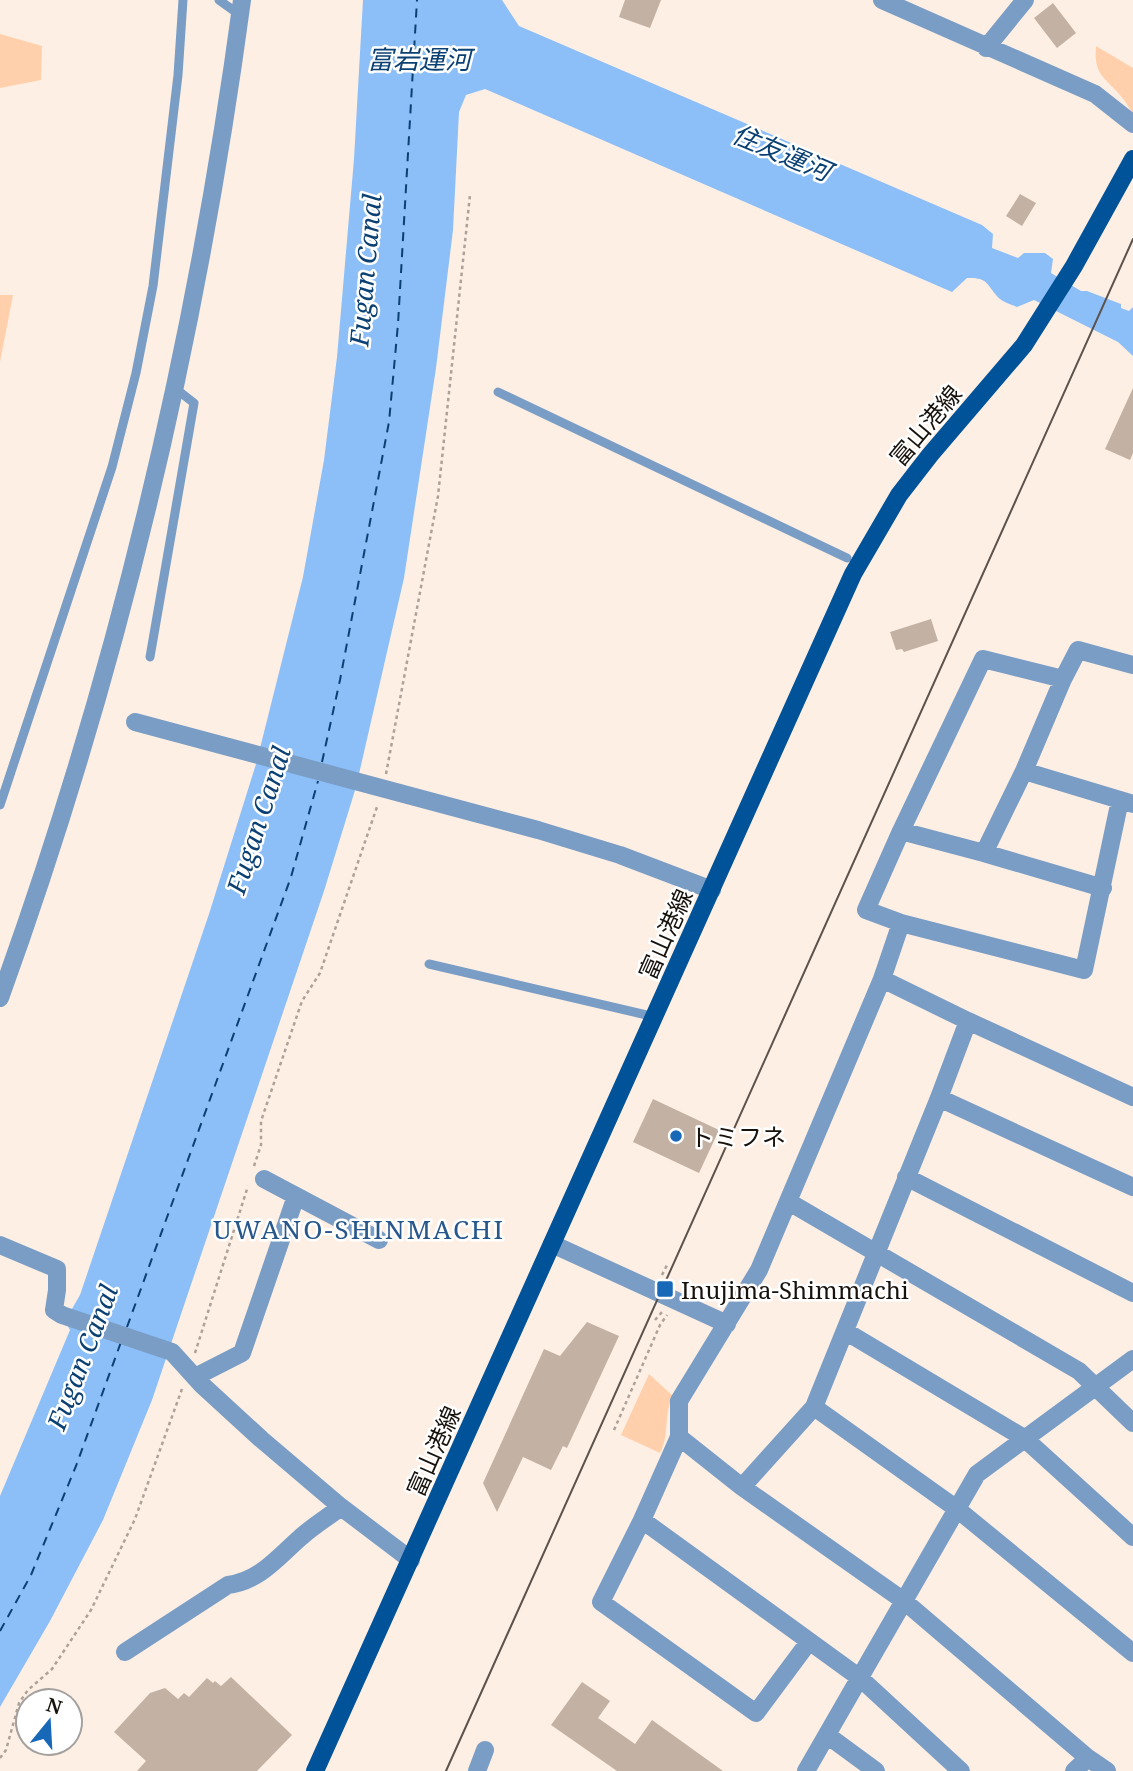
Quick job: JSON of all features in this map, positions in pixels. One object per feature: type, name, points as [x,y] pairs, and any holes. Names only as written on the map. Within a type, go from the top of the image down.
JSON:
[{"type":"main road","name":"富山港線","points":[[315,1771],[853,574],[899,495],[1007,366],[1043,317],[1074,267],[1133,159]]},
{"type":"street","points":[[882,0],[1095,94],[1133,124]]},
{"type":"street","points":[[986,48],[1025,0]]},
{"type":"street","points":[[0,998],[73,786],[133,571],[176,389],[226,112],[241,7]]},
{"type":"street","points":[[984,853],[1078,650],[1133,665]]},
{"type":"street","points":[[1024,771],[1126,802],[1084,970],[901,923],[866,910],[983,659],[1063,679]]},
{"type":"street","points":[[135,722],[608,852],[712,890]]},
{"type":"street","points":[[901,831],[1103,888]]},
{"type":"street","points":[[808,1643],[756,1713],[601,1602],[679,1437],[679,1401],[759,1270],[882,979],[901,923]]},
{"type":"street","points":[[882,979],[968,1021],[1132,1094]]},
{"type":"street","points":[[742,1487],[814,1407],[968,1021]]},
{"type":"street","points":[[939,1098],[1133,1187]]},
{"type":"street","points":[[255,1177],[379,1241]]},
{"type":"street","points":[[906,1177],[1133,1293]]},
{"type":"street","points":[[192,1373],[242,1353],[296,1196]]},
{"type":"street","points":[[789,1202],[1079,1371],[1133,1423]]},
{"type":"street","points":[[552,1244],[727,1324]]},
{"type":"street","points":[[0,1245],[57,1269],[54,1310],[62,1315],[172,1352],[261,1439],[341,1507],[411,1560]]},
{"type":"street","points":[[845,1331],[1024,1438],[1133,1537]]},
{"type":"street","points":[[806,1771],[977,1474],[1133,1359]]},
{"type":"street","points":[[814,1407],[957,1509],[1133,1653]]},
{"type":"street","points":[[679,1437],[742,1487],[904,1601],[1088,1758],[1107,1771]]},
{"type":"street","points":[[125,1652],[228,1585],[244,1583],[283,1556],[300,1538],[341,1507]]},
{"type":"street","points":[[642,1520],[808,1643],[860,1678],[956,1769]]},
{"type":"street","points":[[827,1735],[876,1771]]},
{"type":"street","points":[[477,1771],[485,1750]]},
{"type":"street","points":[[1074,1771],[1088,1758]]},
{"type":"lane","points":[[0,805],[112,467],[136,373],[153,286],[178,75],[183,0]]},
{"type":"lane","points":[[219,0],[241,7]]},
{"type":"lane","points":[[150,657],[194,403],[176,389]]},
{"type":"lane","points":[[498,392],[846,558]]},
{"type":"lane","points":[[429,964],[655,1017]]},
{"type":"path","points":[[0,1758],[6,1750],[19,1703],[27,1690],[52,1669],[91,1610],[135,1519],[192,1373],[255,1177],[261,1145],[261,1121],[302,1001],[320,973],[383,788],[438,496],[470,195]]},
{"type":"path","points":[[614,1430],[660,1325],[676,1301]]},
{"type":"shaded area","points":[[0,34],[42,46],[41,80],[0,88]]},
{"type":"shaded area","points":[[1096,46],[1133,68],[1133,114],[1099,71]]},
{"type":"shaded area","points":[[0,295],[13,295],[0,362]]},
{"type":"shaded area","points":[[649,1374],[673,1396],[660,1453],[621,1435]]},
{"type":"water","name":"富岩運河","points":[[363,0],[502,0],[519,26],[982,225],[993,234],[992,248],[1018,258],[1024,253],[1045,253],[1053,259],[1051,273],[1081,291],[1121,304],[1121,308],[1129,311],[1133,307],[1133,356],[1118,342],[1034,300],[1017,307],[1000,299],[984,281],[973,278],[967,278],[952,292],[485,89],[466,95],[459,112],[453,230],[436,368],[404,578],[356,787],[324,891],[152,1400],[103,1520],[50,1621],[0,1707],[0,1496],[70,1330],[65,1321],[80,1295],[209,914],[256,764],[303,577],[324,460],[337,357],[354,159]]},
{"type":"building","points":[[625,0],[661,0],[650,28],[619,17]]},
{"type":"building","points":[[1053,3],[1076,33],[1057,48],[1034,18]]},
{"type":"building","points":[[1020,194],[1036,203],[1022,226],[1006,216]]},
{"type":"building","points":[[1133,388],[1133,453],[1130,460],[1105,449]]},
{"type":"building","points":[[931,619],[938,641],[904,652],[902,649],[896,650],[890,632]]},
{"type":"building","name":"トミフネ","points":[[653,1099],[719,1130],[699,1173],[633,1142]]},
{"type":"building","points":[[587,1322],[619,1336],[567,1448],[563,1446],[551,1470],[523,1457],[497,1512],[483,1483],[544,1349],[560,1356]]},
{"type":"building","points":[[231,1677],[292,1735],[257,1771],[137,1771],[146,1761],[114,1732],[150,1693],[165,1688],[178,1699],[184,1693],[189,1697],[207,1678],[221,1686]]},
{"type":"building","points":[[582,1682],[610,1701],[598,1718],[635,1744],[652,1720],[723,1771],[617,1771],[551,1725]]},
{"type":"ferry route","points":[[322,762],[389,422],[398,324],[417,0]]},
{"type":"ferry route","points":[[127,1327],[291,877],[318,781]]},
{"type":"ferry route","points":[[0,1631],[31,1575],[76,1466],[121,1342]]},
{"type":"tram line","points":[[446,1771],[1133,239]]},
{"type":"place","name":"トミフネ","points":[[676,1136]]},
{"type":"place","name":"Inujima-Shimmachi","points":[[665,1289]]},
{"type":"district","name":"UWANO-SHINMACHI","points":[[359,1229]]},
{"type":"water label","name":"住友運河","points":[[782,152]]},
{"type":"water label","name":"Fugan Canal","points":[[365,270]]},
{"type":"water label","name":"Fugan Canal","points":[[258,820]]},
{"type":"water label","name":"Fugan Canal","points":[[82,1357]]}]
